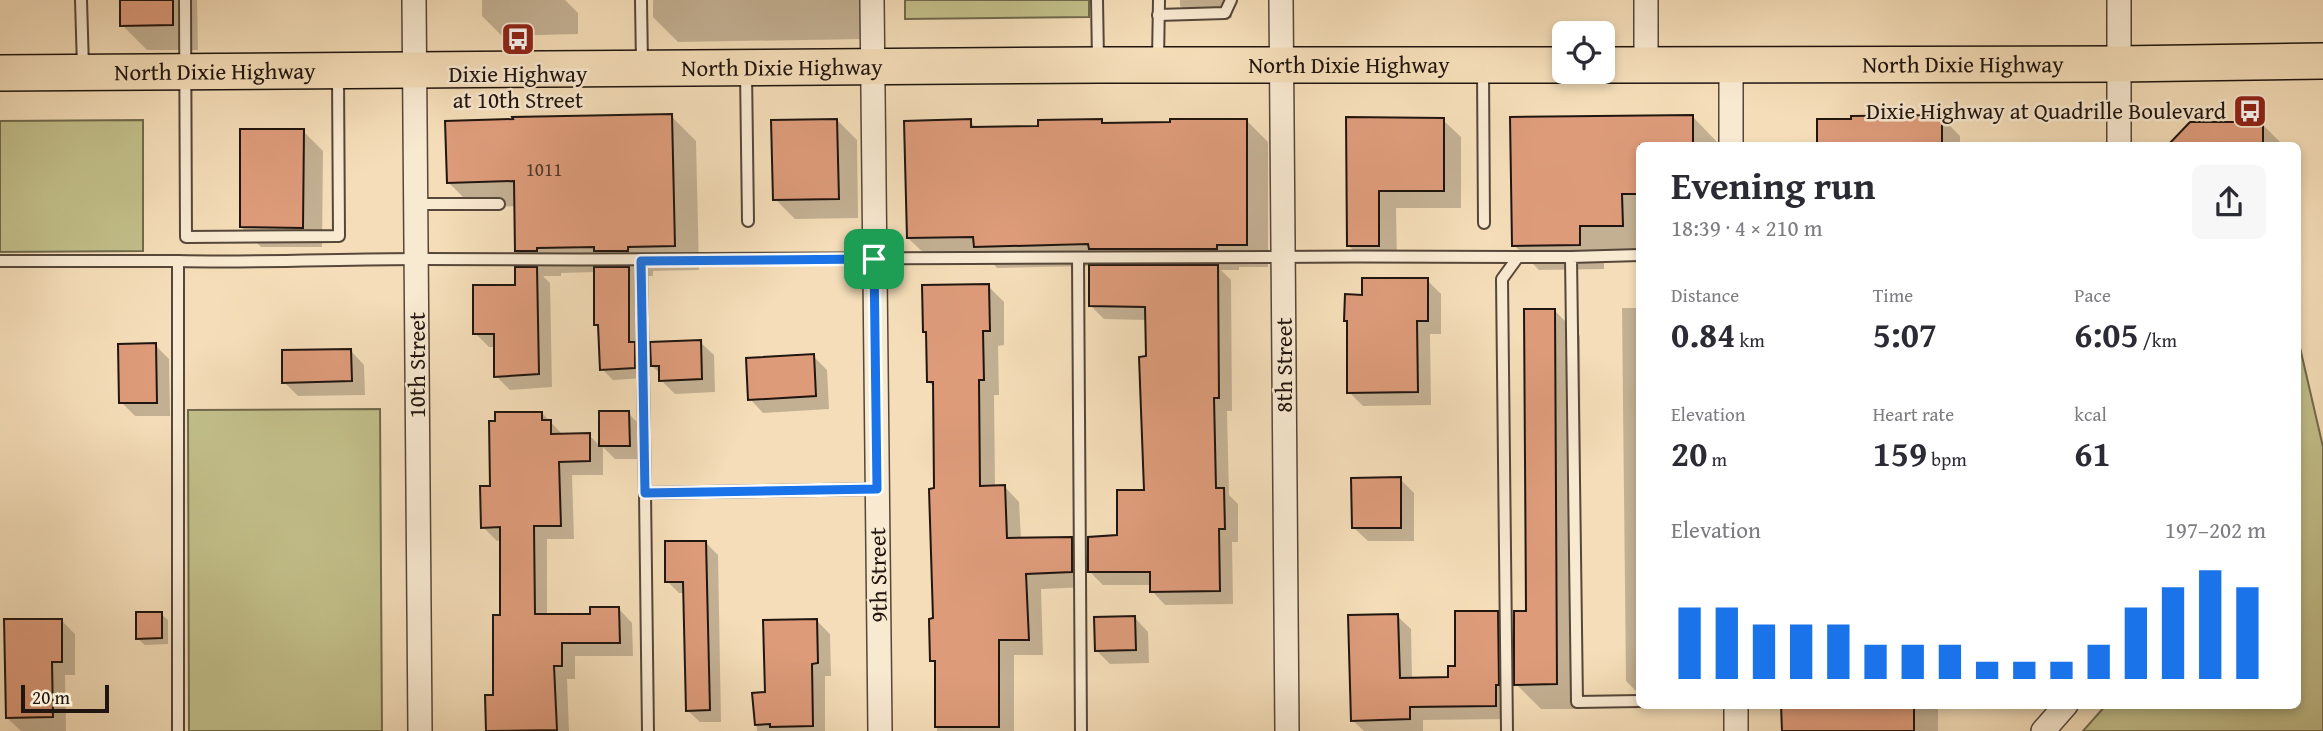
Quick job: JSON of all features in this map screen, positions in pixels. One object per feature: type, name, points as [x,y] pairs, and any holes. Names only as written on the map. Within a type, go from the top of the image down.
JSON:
[{"type":"main road","name":"North Dixie Highway","points":[[1615,65],[2323,61]]},
{"type":"main road","name":"North Dixie Highway","points":[[0,73],[1098,65],[1552,65]]},
{"type":"street","name":"10th Street","points":[[414,0],[419,731]]},
{"type":"street","name":"9th Street","points":[[872,0],[880,731]]},
{"type":"street","name":"8th Street","points":[[1281,0],[1287,731]]},
{"type":"street","points":[[1646,0],[1646,64]]},
{"type":"street","points":[[2119,0],[2119,142]]},
{"type":"street","points":[[1731,64],[1731,142]]},
{"type":"street","points":[[1736,709],[1736,731]]},
{"type":"street","points":[[2043,731],[2062,709]]},
{"type":"lane","points":[[81,0],[83,73]]},
{"type":"lane","points":[[185,0],[186,237],[339,236]]},
{"type":"lane","points":[[641,0],[642,70]]},
{"type":"lane","points":[[1097,0],[1098,65]]},
{"type":"lane","points":[[1158,65],[1159,0]]},
{"type":"lane","points":[[1158,15],[1225,13],[1231,0]]},
{"type":"lane","points":[[1483,65],[1484,223]]},
{"type":"lane","points":[[746,69],[748,221]]},
{"type":"lane","points":[[338,72],[340,260]]},
{"type":"lane","points":[[416,204],[499,204]]},
{"type":"lane","points":[[204,237],[206,262]]},
{"type":"lane","points":[[0,261],[641,261],[1636,255]]},
{"type":"lane","points":[[1507,731],[1502,279],[1518,257]]},
{"type":"lane","points":[[1571,257],[1577,702],[1636,701]]},
{"type":"lane","points":[[1078,258],[1081,731]]},
{"type":"lane","points":[[178,261],[178,731]]},
{"type":"lane","points":[[641,261],[648,731]]},
{"type":"lane","points":[[645,493],[877,489]]},
{"type":"shaded area","points":[[905,0],[1089,0],[1089,17],[905,19]]},
{"type":"shaded area","points":[[143,120],[143,251],[0,252],[0,121]]},
{"type":"shaded area","points":[[2301,352],[2323,447],[2323,731],[2083,731],[2102,709],[2301,709]]},
{"type":"shaded area","points":[[380,409],[382,731],[189,731],[188,410]]},
{"type":"building","points":[[120,0],[173,0],[173,25],[120,26]]},
{"type":"building","points":[[672,114],[675,246],[628,247],[628,251],[594,251],[594,247],[515,251],[514,181],[447,183],[445,121]]},
{"type":"building","points":[[1693,115],[1693,142],[1636,142],[1636,194],[1622,194],[1623,226],[1580,226],[1580,245],[1512,246],[1510,117]]},
{"type":"building","points":[[1942,115],[1942,142],[1817,142],[1817,119],[1851,119],[1851,116]]},
{"type":"building","points":[[1346,117],[1444,118],[1444,191],[1379,191],[1379,246],[1347,246]]},
{"type":"building","points":[[837,119],[839,199],[773,200],[771,120]]},
{"type":"building","points":[[971,119],[971,127],[1038,126],[1038,120],[1102,119],[1102,123],[1170,122],[1170,119],[1247,119],[1247,245],[1217,245],[1217,249],[1089,249],[1088,244],[974,247],[973,237],[907,238],[904,121]]},
{"type":"building","points":[[2190,122],[2263,122],[2263,142],[2171,142]]},
{"type":"building","points":[[240,129],[304,129],[303,228],[240,227]]},
{"type":"building","points":[[1089,265],[1218,265],[1219,398],[1214,398],[1216,488],[1224,488],[1225,529],[1219,529],[1220,591],[1150,592],[1150,572],[1088,572],[1088,537],[1117,535],[1117,490],[1144,490],[1139,357],[1146,356],[1145,307],[1089,306]]},
{"type":"building","points":[[515,267],[537,267],[539,374],[494,377],[494,334],[473,334],[473,285],[515,285]]},
{"type":"building","points":[[594,267],[629,267],[629,342],[635,342],[635,368],[600,370],[598,325],[594,325]]},
{"type":"building","points":[[1362,278],[1428,278],[1428,321],[1417,321],[1418,392],[1347,393],[1345,294],[1362,295]]},
{"type":"building","points":[[989,284],[990,331],[983,331],[984,380],[979,380],[980,486],[1005,485],[1007,538],[1072,537],[1072,572],[1026,574],[1029,640],[999,640],[999,727],[935,727],[935,661],[930,661],[929,619],[933,618],[929,489],[934,488],[933,382],[927,382],[922,285]]},
{"type":"building","points":[[1524,309],[1555,309],[1557,684],[1514,685],[1514,611],[1526,611]]},
{"type":"building","points":[[701,340],[702,379],[659,381],[659,366],[651,366],[650,342]]},
{"type":"building","points":[[156,343],[157,403],[119,403],[118,344]]},
{"type":"building","points":[[351,349],[352,381],[282,383],[282,350]]},
{"type":"building","points":[[814,354],[816,396],[748,400],[746,358]]},
{"type":"building","points":[[599,411],[629,411],[630,446],[599,446]]},
{"type":"building","points":[[495,412],[542,412],[542,420],[551,420],[551,434],[590,433],[590,461],[559,462],[561,526],[534,526],[535,614],[590,614],[590,607],[619,607],[620,643],[562,643],[562,666],[554,666],[557,730],[486,731],[485,695],[493,695],[493,615],[500,615],[500,527],[481,528],[480,486],[490,486],[489,421],[495,421]]},
{"type":"building","points":[[1401,477],[1401,528],[1352,528],[1351,478]]},
{"type":"building","points":[[665,541],[706,541],[710,710],[686,711],[683,582],[665,582]]},
{"type":"building","points":[[1455,611],[1498,611],[1499,685],[1496,685],[1496,706],[1410,707],[1410,719],[1351,721],[1348,615],[1398,614],[1400,678],[1448,677],[1448,666],[1455,666]]},
{"type":"building","points":[[136,612],[162,612],[162,638],[136,639]]},
{"type":"building","points":[[1135,616],[1136,650],[1095,651],[1094,617]]},
{"type":"building","points":[[4,619],[62,619],[62,662],[52,662],[53,717],[6,718]]},
{"type":"building","points":[[817,619],[818,663],[812,664],[813,726],[755,725],[752,693],[765,692],[763,620]]},
{"type":"building","points":[[1781,709],[1914,709],[1914,731],[1782,731]]},
{"type":"place","name":"Dixie Highway at 10th Street","points":[[518,39]]},
{"type":"place","name":"Dixie Highway at Quadrille Boulevard","points":[[2250,111]]},
{"type":"route","points":[[874,259],[877,489],[645,493],[641,261],[874,259]]}]
